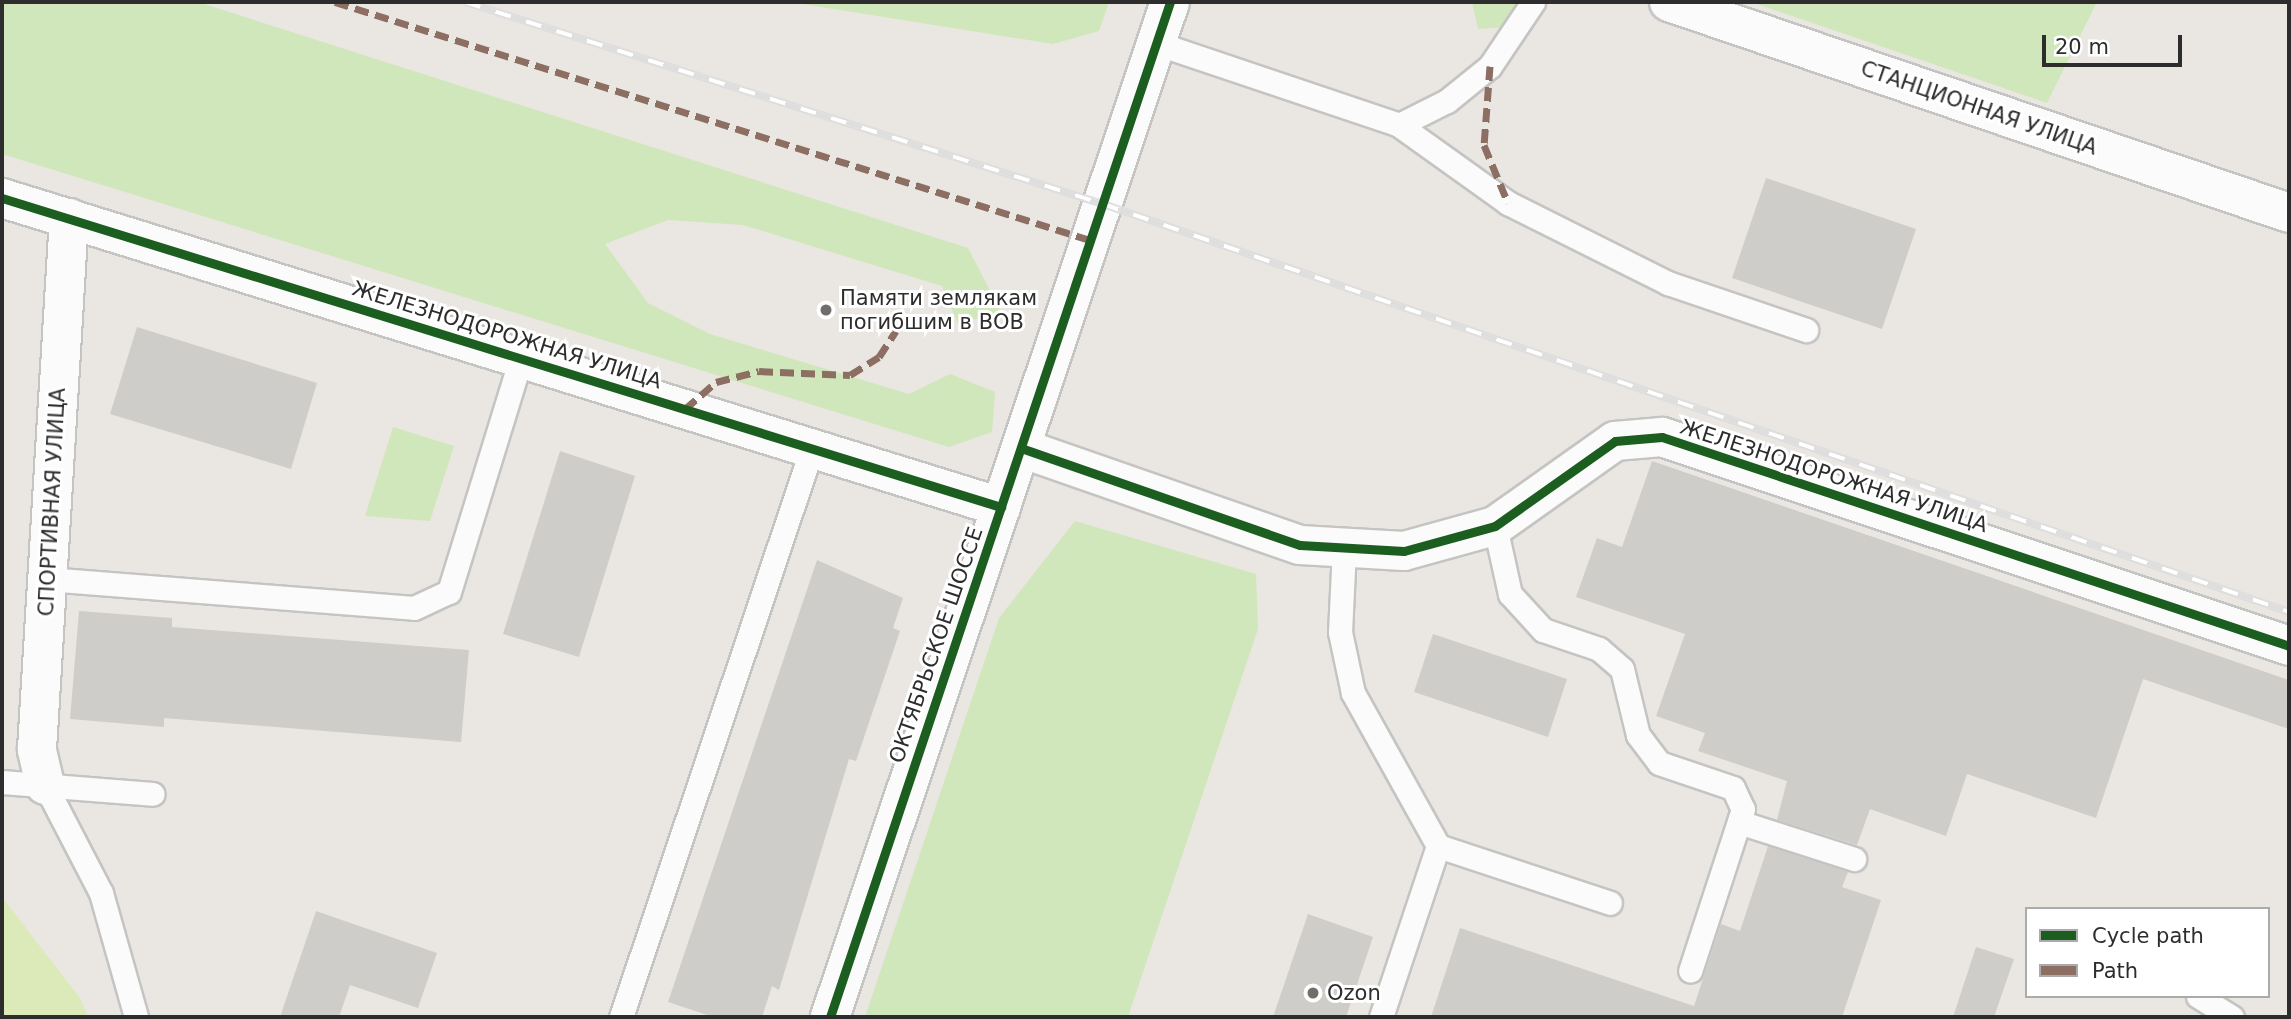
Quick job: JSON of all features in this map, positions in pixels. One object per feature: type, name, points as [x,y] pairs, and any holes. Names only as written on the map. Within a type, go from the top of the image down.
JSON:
[{"type":"street","name":"ОКТЯБРЬСКОЕ ШОССЕ","points":[[830,1017],[1170,2]]},
{"type":"street","name":"СТАНЦИОННАЯ УЛИЦА","points":[[1669,2],[2289,213]]},
{"type":"street","name":"ЖЕЛЕЗНОДОРОЖНАЯ УЛИЦА","points":[[2,198],[1001,507]]},
{"type":"street","name":"СПОРТИВНАЯ УЛИЦА","points":[[45,785],[37,749],[69,219]]},
{"type":"street","name":"ЖЕЛЕЗНОДОРОЖНАЯ УЛИЦА","points":[[1021,448],[1300,545],[1404,551],[1495,526],[1615,441],[1662,438],[2289,646]]},
{"type":"lane","points":[[1399,125],[1447,101],[1490,65],[1533,2]]},
{"type":"lane","points":[[1156,43],[1399,125],[1508,203],[1668,283],[1806,330]]},
{"type":"lane","points":[[47,579],[414,608],[449,592],[522,358]]},
{"type":"lane","points":[[621,1017],[812,448]]},
{"type":"lane","points":[[1495,526],[1510,594],[1543,630],[1599,649],[1622,669],[1638,735],[1659,763],[1733,788],[1743,809],[1690,971]]},
{"type":"lane","points":[[1345,548],[1340,632],[1353,693],[1438,846],[1610,903]]},
{"type":"lane","points":[[2,782],[153,794]]},
{"type":"lane","points":[[45,785],[101,893],[136,1017]]},
{"type":"lane","points":[[1739,822],[1854,859]]},
{"type":"lane","points":[[1381,1017],[1438,846]]},
{"type":"lane","points":[[2201,998],[2232,1017]]},
{"type":"green space","points":[[2,2],[198,2],[968,248],[1001,312],[958,324],[942,286],[743,225],[668,220],[605,244],[648,303],[710,334],[909,394],[950,374],[995,392],[992,432],[949,447],[2,154]]},
{"type":"green space","points":[[790,2],[1109,2],[1099,31],[1053,44]]},
{"type":"green space","points":[[1472,2],[1518,2],[1509,27],[1478,29]]},
{"type":"green space","points":[[1751,2],[2097,2],[2047,103]]},
{"type":"green space","points":[[393,427],[454,446],[430,521],[365,516]]},
{"type":"green space","points":[[1075,521],[1256,574],[1258,629],[1128,1017],[865,1017],[999,618]]},
{"type":"green space","points":[[2,897],[80,998],[88,1017],[2,1017]]},
{"type":"building","points":[[1766,178],[1916,229],[1882,329],[1732,278]]},
{"type":"building","points":[[137,327],[317,383],[291,469],[110,414]]},
{"type":"building","points":[[560,451],[635,476],[579,657],[503,634]]},
{"type":"building","points":[[1652,461],[2289,680],[2289,729],[2143,679],[2096,818],[1967,774],[1946,836],[1870,809],[1857,845],[1777,820],[1787,781],[1698,751],[1705,733],[1656,716],[1685,634],[1576,597],[1597,538],[1622,547]]},
{"type":"building","points":[[817,560],[903,598],[893,628],[900,631],[856,761],[849,759],[779,990],[772,986],[762,1017],[713,1017],[668,1002]]},
{"type":"building","points":[[79,611],[172,618],[172,627],[469,650],[461,742],[164,718],[164,727],[70,719]]},
{"type":"building","points":[[1433,634],[1567,679],[1548,737],[1414,692]]},
{"type":"building","points":[[1768,846],[1848,872],[1842,887],[1881,900],[1842,1017],[1431,1017],[1460,928],[1694,1006],[1721,924],[1740,931]]},
{"type":"building","points":[[316,911],[437,953],[418,1008],[350,985],[339,1017],[280,1017]]},
{"type":"building","points":[[1308,914],[1373,937],[1346,1017],[1273,1017]]},
{"type":"building","points":[[1976,947],[2014,959],[1994,1017],[1953,1017]]},
{"type":"railway","points":[[465,2],[1103,204],[2289,612]]},
{"type":"marked path","points":[[335,2],[1090,240]]},
{"type":"marked path","points":[[1490,66],[1484,145],[1508,203]]},
{"type":"marked path","points":[[685,409],[716,382],[759,371],[850,375],[879,357],[896,331]]},
{"type":"cycle path","points":[[830,1017],[1170,2]]},
{"type":"cycle path","points":[[2,198],[1001,507]]},
{"type":"cycle path","points":[[1021,448],[1300,545],[1404,551],[1495,526],[1615,441],[1662,437],[2289,646]]},
{"type":"place","name":"Памяти землякам погибшим в ВОВ","points":[[826,310]]},
{"type":"place","name":"Ozon","points":[[1313,993]]}]
